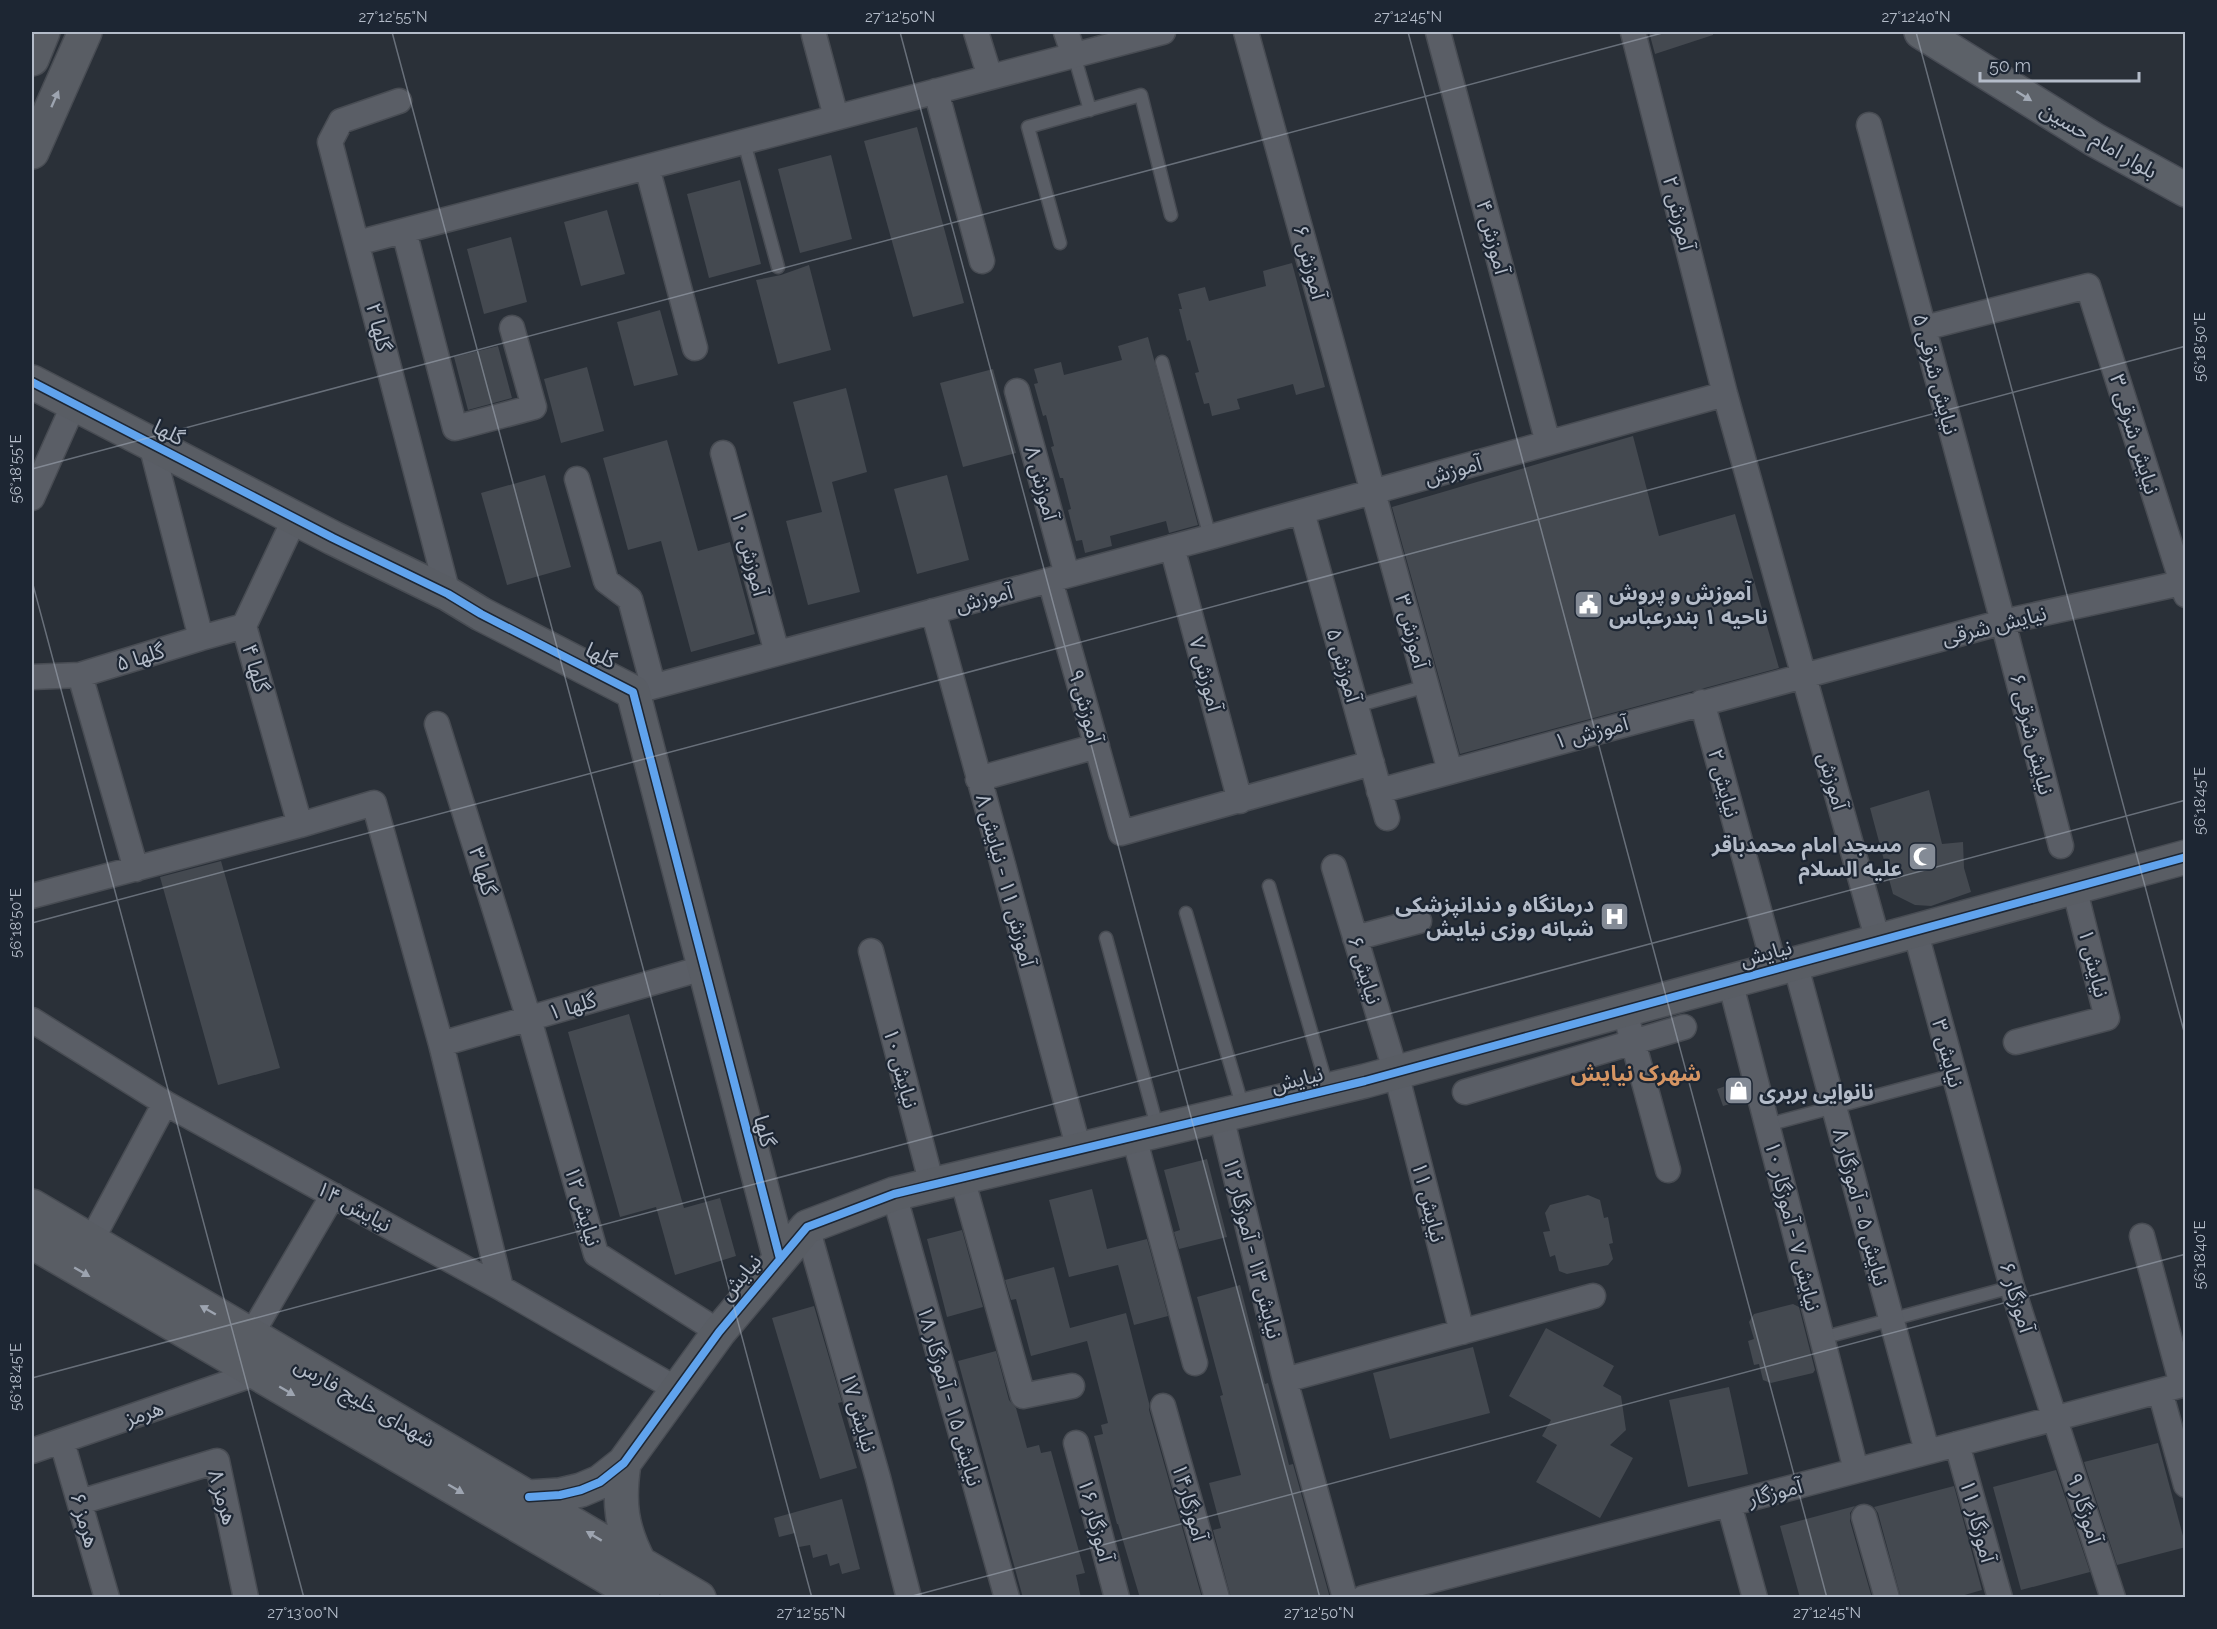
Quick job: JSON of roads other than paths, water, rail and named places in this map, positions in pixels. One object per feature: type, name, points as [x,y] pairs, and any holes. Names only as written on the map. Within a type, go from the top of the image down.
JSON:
[{"type":"main road","name":"بلوار امام حسین","points":[[1921,32],[2095,140],[2186,190]]},
{"type":"street","points":[[32,59],[43,32]]},
{"type":"street","points":[[32,152],[85,32]]},
{"type":"street","points":[[976,32],[990,77]]},
{"type":"street","points":[[1066,32],[1074,55]]},
{"type":"street","points":[[357,243],[1163,32]]},
{"type":"street","name":"آموزش ۶","points":[[1246,32],[1374,492]]},
{"type":"street","name":"آموزش ۴","points":[[1438,32],[1548,443]]},
{"type":"street","name":"آموزش ۲","points":[[1633,32],[1725,394]]},
{"type":"street","points":[[814,35],[836,117]]},
{"type":"street","points":[[936,91],[981,261]]},
{"type":"street","name":"گلها ۲","points":[[399,101],[341,121],[330,142],[448,594]]},
{"type":"street","name":"نیایش شرقی ۵","points":[[1869,125],[2003,622]]},
{"type":"street","points":[[647,167],[695,348]]},
{"type":"street","points":[[404,231],[455,428],[534,406],[512,328]]},
{"type":"street","name":"نیایش شرقی ۳","points":[[1924,328],[2088,286],[2184,586]]},
{"type":"street","name":"گلها","points":[[32,382],[448,594],[481,614],[643,688],[703,968],[780,1259]]},
{"type":"street","name":"آموزش ۸","points":[[1017,391],[1058,578]]},
{"type":"street","name":"آموزش","points":[[643,688],[1210,537],[1725,394],[1878,940]]},
{"type":"street","points":[[32,498],[74,404]]},
{"type":"street","points":[[152,444],[201,638]]},
{"type":"street","name":"آموزش ۱۰","points":[[723,453],[777,653]]},
{"type":"street","points":[[577,479],[606,581],[630,599],[643,688]]},
{"type":"street","name":"آموزش ۳","points":[[1374,492],[1450,771]]},
{"type":"street","name":"آموزش ۵","points":[[1302,512],[1387,818]]},
{"type":"street","name":"گلها ۴","points":[[295,518],[244,626],[300,825]]},
{"type":"street","name":"آموزش ۷","points":[[1172,547],[1240,801]]},
{"type":"street","name":"آموزش ۹","points":[[1058,578],[1097,746],[1121,833],[1240,801]]},
{"type":"street","name":"نیایش شرقی","points":[[1803,674],[2003,622],[2184,586]]},
{"type":"street","name":"آموزش ۱۱ - نیایش ۸","points":[[933,611],[1078,1150]]},
{"type":"street","name":"نیایش شرقی ۶","points":[[2003,622],[2061,846]]},
{"type":"street","name":"گلها ۵","points":[[32,677],[80,675],[244,626]]},
{"type":"street","name":"آموزش ۱","points":[[1379,791],[1803,674]]},
{"type":"street","points":[[80,675],[136,869]]},
{"type":"street","name":"نیایش ۲","points":[[1702,702],[1785,966]]},
{"type":"street","name":"گلها ۳","points":[[437,724],[529,1018]]},
{"type":"street","points":[[978,779],[1097,746]]},
{"type":"street","points":[[1240,801],[1372,763]]},
{"type":"street","points":[[32,896],[300,825],[374,803],[441,1044],[501,1288]]},
{"type":"street","name":"نیایش","points":[[529,1497],[560,1495],[581,1490],[600,1482],[624,1464],[719,1332],[807,1227],[894,1194],[1328,1090],[2186,857]]},
{"type":"street","name":"نیایش ۶","points":[[1334,867],[1396,1072]]},
{"type":"street","name":"نیایش ۱","points":[[2016,1042],[2107,1018],[2074,887]]},
{"type":"street","points":[[1355,938],[1419,921]]},
{"type":"street","name":"نیایش ۳","points":[[1915,930],[1982,1175]]},
{"type":"street","name":"نیایش ۱۰","points":[[871,951],[947,1181],[1023,1396],[1072,1386]]},
{"type":"street","name":"نیایش ۵ - آموزگار ۸","points":[[1785,966],[1834,1107],[1927,1451]]},
{"type":"street","name":"گلها ۱","points":[[441,1044],[703,968]]},
{"type":"street","name":"نیایش ۷ - آموزگار ۱۰","points":[[1730,981],[1856,1470]]},
{"type":"street","points":[[1624,1010],[1668,1170]]},
{"type":"street","name":"نیایش ۱۲","points":[[529,1018],[596,1254],[719,1332]]},
{"type":"street","name":"نیایش ۱۴","points":[[32,1020],[165,1103],[501,1288],[678,1390]]},
{"type":"street","points":[[1465,1092],[1684,1027]]},
{"type":"street","name":"نیایش ۱۱","points":[[1396,1072],[1462,1332]]},
{"type":"street","points":[[91,1241],[165,1103]]},
{"type":"street","name":"نیایش ۱۳ - آموزگار ۱۲","points":[[1232,1113],[1285,1380],[1346,1598]]},
{"type":"street","points":[[1146,1133],[1195,1363]]},
{"type":"street","name":"آموزگار ۶","points":[[1982,1175],[2012,1287],[2056,1418]]},
{"type":"street","name":"نیایش ۱۵ - آموزگار ۱۸","points":[[894,1194],[1007,1598]]},
{"type":"street","points":[[251,1335],[333,1195]]},
{"type":"street","name":"شهدای خلیج فارس","points":[[32,1206],[699,1598]]},
{"type":"street","name":"نیایش ۱۷","points":[[807,1227],[878,1478],[909,1598]]},
{"type":"street","points":[[2142,1236],[2176,1387],[2186,1485]]},
{"type":"street","name":"شهدای خلیج فارس","points":[[32,1242],[643,1598]]},
{"type":"street","points":[[1285,1380],[1593,1296]]},
{"type":"street","name":"هرمز","points":[[32,1451],[257,1373]]},
{"type":"street","name":"آموزگار","points":[[1377,1596],[2176,1387]]},
{"type":"street","name":"آموزگار۱۴","points":[[1163,1406],[1217,1598]]},
{"type":"street","name":"آموزگار ۹","points":[[2056,1418],[2113,1598]]},
{"type":"street","name":"هرمز ۶","points":[[62,1442],[107,1598]]},
{"type":"street","name":"آموزگار ۱۶","points":[[1076,1443],[1117,1598]]},
{"type":"street","name":"آموزگار ۱۱","points":[[1957,1444],[2000,1598]]},
{"type":"street","name":"هرمز ۸","points":[[80,1502],[217,1461],[246,1598]]},
{"type":"street","points":[[624,1464],[621,1509],[624,1528],[640,1564]]},
{"type":"street","points":[[1729,1504],[1755,1598]]},
{"type":"street","points":[[1864,1517],[1887,1598]]},
{"type":"lane","points":[[1074,55],[1090,110]]},
{"type":"lane","points":[[1060,243],[1028,127],[1142,95],[1171,215]]},
{"type":"lane","points":[[744,142],[778,267]]},
{"type":"lane","points":[[1162,362],[1210,537]]},
{"type":"lane","points":[[1356,706],[1427,686]]},
{"type":"lane","points":[[1269,886],[1328,1090]]},
{"type":"lane","points":[[1186,914],[1232,1113]]},
{"type":"lane","points":[[1106,938],[1146,1133]]},
{"type":"lane","points":[[1767,1125],[1954,1075]]},
{"type":"lane","points":[[1822,1338],[2012,1287]]},
{"type":"place","name":"آموزش و پروش ناحیه ۱ بندرعباس","points":[[1588,604]]},
{"type":"place","name":"مسجد امام محمدباقر علیه السلام","points":[[1923,856]]},
{"type":"place","name":"درمانگاه و دندانپزشکی شبانه روزی نیایش","points":[[1615,916]]},
{"type":"place","name":"نانوایی بربری","points":[[1738,1091]]},
{"type":"district","name":"شهرک نیایش","points":[[1636,1073]]}]
